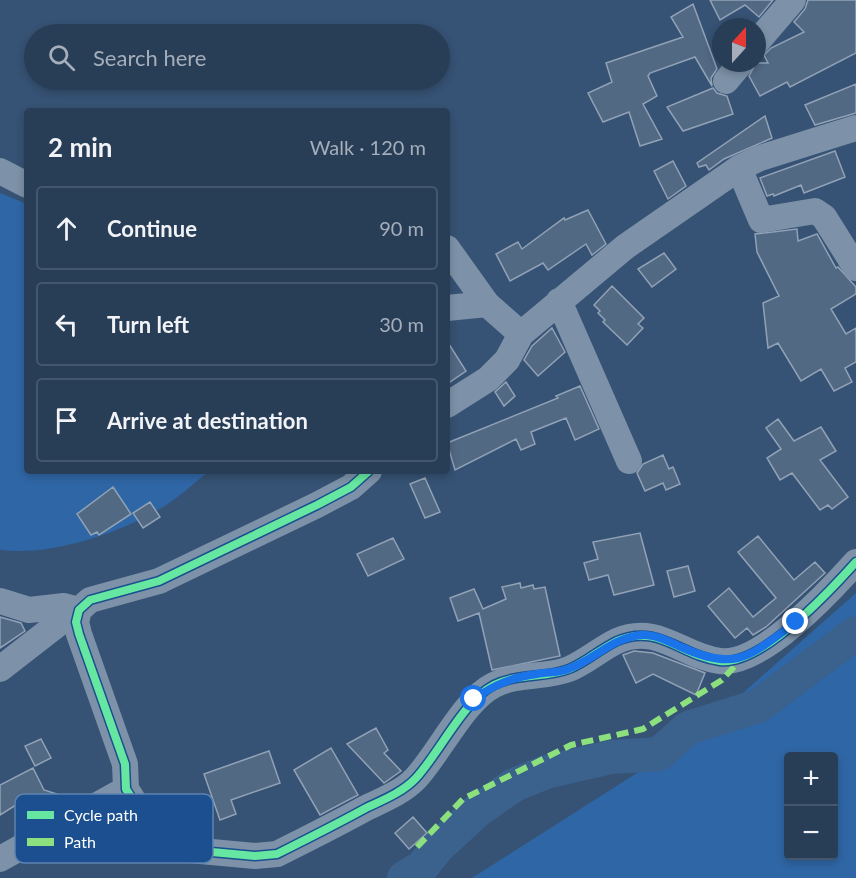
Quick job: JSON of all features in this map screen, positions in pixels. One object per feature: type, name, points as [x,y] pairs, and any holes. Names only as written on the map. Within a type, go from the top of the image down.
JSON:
[{"type":"street","points":[[766,32],[793,0]]},
{"type":"street","points":[[450,403],[488,379],[507,360],[521,334],[625,247],[739,168],[760,158],[856,129]]},
{"type":"street","points":[[739,168],[761,220],[815,211],[824,217],[856,268]]},
{"type":"street","points":[[0,171],[24,183]]},
{"type":"street","points":[[450,252],[487,304],[521,334]]},
{"type":"street","points":[[559,301],[629,461]]},
{"type":"street","points":[[450,308],[487,304]]},
{"type":"street","points":[[0,669],[90,600],[159,581],[306,511],[351,487],[366,474]]},
{"type":"street","points":[[213,853],[255,856],[277,854],[398,792],[416,778],[474,699],[494,685],[523,675],[568,669],[617,641],[643,635],[663,639],[698,655],[722,661],[743,657],[796,622],[856,562]]},
{"type":"street","points":[[0,601],[29,610],[64,606],[79,610]]},
{"type":"street","points":[[79,610],[76,622],[79,634],[125,764],[126,789],[129,794]]},
{"type":"street","points":[[117,794],[126,789]]},
{"type":"street","points":[[0,859],[15,851]]},
{"type":"shaded area","points":[[0,193],[24,203],[24,474],[205,474],[171,502],[122,528],[61,547],[40,550],[0,550]]},
{"type":"shaded area","points":[[856,593],[856,878],[472,878],[692,738]]},
{"type":"building","points":[[710,0],[773,0],[759,17],[745,5],[723,18],[719,18]]},
{"type":"building","points":[[808,0],[856,0],[856,53],[790,87],[787,82],[760,96],[749,76],[751,72],[766,72],[766,63],[768,63],[766,53],[771,48],[804,32],[794,22],[805,9]]},
{"type":"building","points":[[693,4],[712,55],[712,72],[715,72],[711,78],[712,86],[695,57],[650,73],[648,76],[657,96],[643,104],[662,139],[640,146],[629,112],[603,122],[588,93],[612,82],[606,63],[683,37],[671,17]]},
{"type":"building","points":[[856,84],[856,113],[815,125],[805,105]]},
{"type":"building","points":[[713,88],[717,93],[727,96],[733,114],[683,131],[667,107]]},
{"type":"building","points":[[765,116],[772,138],[724,159],[709,170],[706,165],[699,167],[697,163]]},
{"type":"building","points":[[835,151],[845,177],[804,193],[801,185],[774,196],[773,194],[767,196],[760,178]]},
{"type":"building","points":[[673,161],[686,186],[668,199],[654,171]]},
{"type":"building","points":[[588,210],[606,244],[592,255],[586,244],[548,270],[543,263],[510,281],[496,254],[518,242],[522,249],[564,218],[565,220]]},
{"type":"building","points":[[797,229],[798,241],[817,234],[836,268],[838,267],[856,287],[856,294],[831,309],[846,334],[856,328],[856,362],[845,368],[852,382],[834,391],[821,369],[801,381],[778,343],[768,348],[763,303],[779,296],[757,252],[755,234]]},
{"type":"building","points":[[664,253],[676,269],[652,287],[638,269]]},
{"type":"building","points":[[612,286],[644,318],[638,324],[643,328],[627,345],[603,322],[605,320],[594,305]]},
{"type":"building","points":[[552,328],[565,352],[538,376],[524,360],[532,346]]},
{"type":"building","points":[[450,346],[466,371],[450,382]]},
{"type":"building","points":[[506,382],[515,396],[504,406],[495,392]]},
{"type":"building","points":[[580,386],[599,429],[575,440],[566,418],[531,432],[535,444],[521,450],[516,439],[455,470],[450,453],[450,442],[558,398],[556,396]]},
{"type":"building","points":[[778,419],[794,441],[821,427],[836,451],[820,460],[848,497],[832,509],[828,505],[820,510],[792,473],[780,480],[767,458],[781,449],[766,428]]},
{"type":"building","points":[[663,455],[669,469],[673,467],[680,484],[666,490],[663,483],[645,491],[637,473],[643,464]]},
{"type":"building","points":[[425,478],[440,512],[425,518],[410,484]]},
{"type":"building","points":[[113,487],[131,514],[99,535],[97,532],[91,535],[77,514]]},
{"type":"building","points":[[150,502],[160,517],[143,528],[133,513]]},
{"type":"building","points":[[640,533],[654,585],[614,595],[608,575],[589,580],[584,563],[598,559],[593,542]]},
{"type":"building","points":[[758,536],[794,580],[815,562],[825,573],[766,627],[753,635],[747,628],[735,638],[708,606],[729,588],[753,617],[776,598],[738,552]]},
{"type":"building","points":[[393,538],[404,559],[368,576],[357,554]]},
{"type":"building","points":[[688,566],[695,591],[674,597],[667,571]]},
{"type":"building","points":[[520,583],[521,588],[533,585],[534,589],[545,587],[560,656],[492,670],[479,613],[458,621],[450,598],[474,589],[483,609],[506,599],[502,587]]},
{"type":"building","points":[[0,617],[21,623],[25,631],[0,648]]},
{"type":"building","points":[[634,651],[653,653],[705,673],[696,695],[653,674],[636,683],[623,655]]},
{"type":"building","points":[[376,728],[388,750],[384,753],[401,771],[384,783],[347,744]]},
{"type":"building","points":[[41,739],[51,758],[35,766],[25,746]]},
{"type":"building","points":[[331,748],[358,795],[320,815],[294,770]]},
{"type":"building","points":[[269,751],[280,783],[231,800],[236,814],[220,820],[213,794],[211,794],[204,774]]},
{"type":"building","points":[[33,768],[44,790],[57,794],[15,794],[15,806],[0,815],[0,785]]},
{"type":"building","points":[[413,817],[427,833],[409,849],[395,833]]},
{"type":"waterway","points":[[404,878],[422,867],[438,847],[477,811],[514,785],[546,772],[611,757],[659,754],[688,728],[758,706],[856,633]]},
{"type":"marked path","points":[[417,847],[463,799],[571,745],[643,729],[722,680],[743,657]]},
{"type":"cycle path","points":[[129,794],[126,789],[125,764],[79,634],[76,622],[79,610],[90,600],[159,581],[317,505],[351,487],[366,474]]},
{"type":"cycle path","points":[[213,852],[255,856],[277,854],[392,795],[416,778],[473,702],[483,692],[503,681],[569,669],[611,644],[632,636],[657,638],[706,658],[720,661],[737,659],[755,652],[794,624],[856,562]]},
{"type":"route","points":[[474,699],[494,685],[523,675],[568,669],[617,641],[643,635],[663,639],[698,655],[722,661],[753,653],[796,622]]}]
